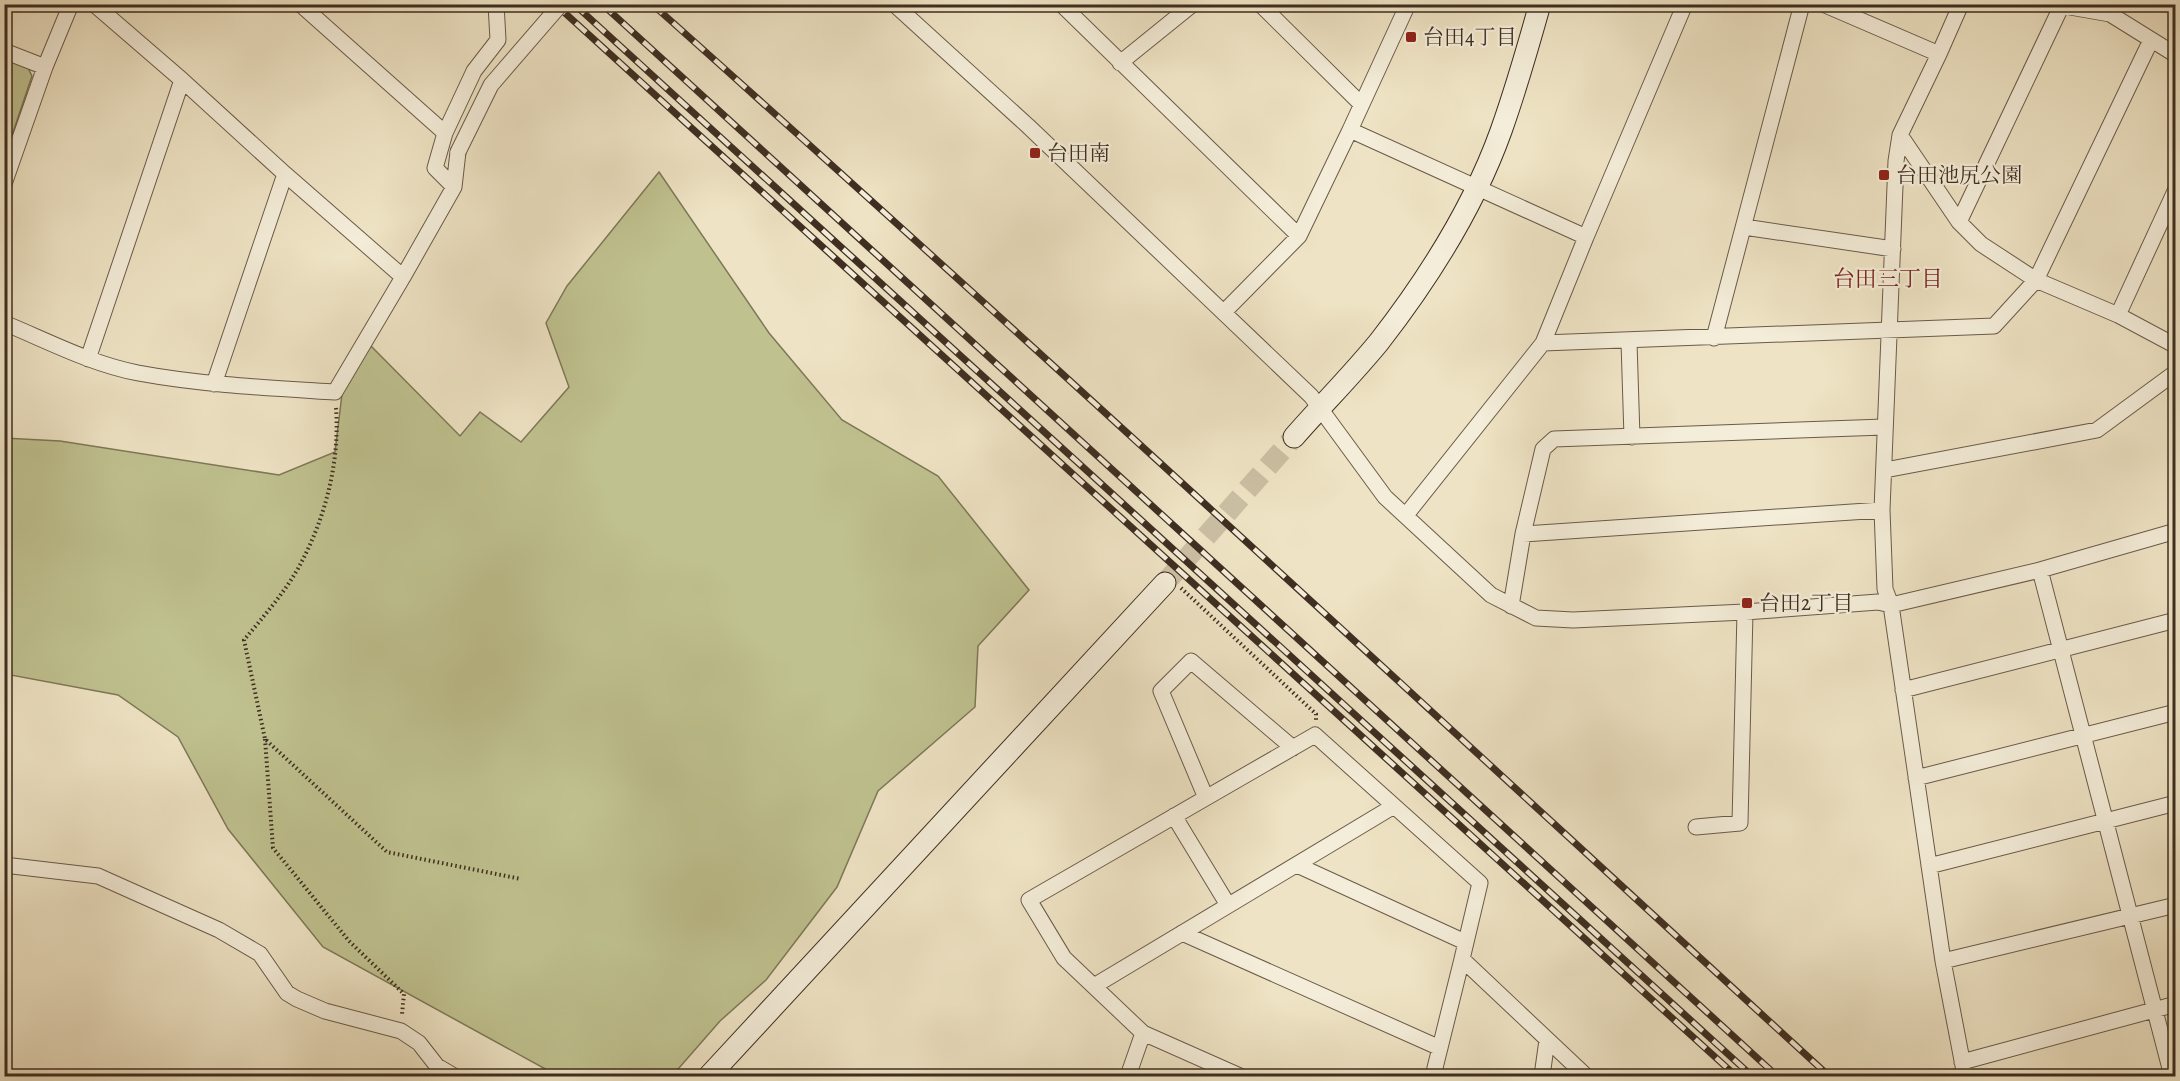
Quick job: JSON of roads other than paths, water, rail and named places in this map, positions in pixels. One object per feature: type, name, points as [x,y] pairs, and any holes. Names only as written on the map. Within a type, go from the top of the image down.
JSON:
[{"type":"street","points":[[4,184],[45,67],[71,4]]},
{"type":"street","points":[[94,4],[403,277]]},
{"type":"street","points":[[300,4],[445,133]]},
{"type":"street","points":[[454,187],[435,168],[445,133],[474,71],[498,40],[496,4]]},
{"type":"street","points":[[4,323],[88,359],[136,373],[214,384],[335,392],[454,187],[458,152],[491,85],[561,4]]},
{"type":"street","points":[[894,4],[1028,126],[1224,312],[1320,407],[1385,496],[1491,595],[1536,618],[1573,620],[1745,612],[1878,602],[1891,605],[2040,570],[2175,531]]},
{"type":"street","points":[[1061,4],[1299,236]]},
{"type":"street","points":[[1120,63],[1193,4]]},
{"type":"street","points":[[1260,4],[1361,104]]},
{"type":"street","points":[[1224,312],[1299,236],[1408,4]]},
{"type":"street","points":[[1294,437],[1378,343],[1414,294],[1476,189],[1501,132],[1540,4]]},
{"type":"street","points":[[1406,515],[1543,343],[1685,4]]},
{"type":"street","points":[[1714,338],[1802,4]]},
{"type":"street","points":[[1823,4],[1940,54]]},
{"type":"street","points":[[1961,4],[1940,54],[1900,135],[1896,161],[1882,510],[1885,589],[1891,605],[1943,961],[1964,1069],[2175,1004]]},
{"type":"street","points":[[1959,222],[2057,6],[2110,14],[2175,55]]},
{"type":"street","points":[[1543,343],[1629,342],[1994,326],[2036,280],[2151,40]]},
{"type":"street","points":[[4,51],[45,67]]},
{"type":"street","points":[[88,359],[182,81]]},
{"type":"street","points":[[1350,130],[1586,237]]},
{"type":"street","points":[[1900,135],[1959,222],[1981,244],[2036,280],[2118,315],[2175,346]]},
{"type":"street","points":[[214,384],[285,174]]},
{"type":"street","points":[[2118,315],[2175,189]]},
{"type":"street","points":[[1744,226],[1893,249]]},
{"type":"street","points":[[1629,342],[1632,437]]},
{"type":"street","points":[[1885,470],[2097,430],[2175,372]]},
{"type":"street","points":[[1511,606],[1523,534],[1543,448],[1554,439],[1884,427]]},
{"type":"street","points":[[1523,534],[1882,510]]},
{"type":"street","points":[[2040,570],[2172,1077]]},
{"type":"street","points":[[718,1074],[1172,585]]},
{"type":"street","points":[[1696,827],[1740,823],[1745,612]]},
{"type":"street","points":[[1904,690],[2175,620]]},
{"type":"street","points":[[1206,798],[1161,691],[1191,661],[1293,748]]},
{"type":"street","points":[[1916,778],[2175,712]]},
{"type":"street","points":[[1240,1077],[1143,1033],[1064,958],[1029,900],[1315,735],[1479,883],[1433,1077]]},
{"type":"street","points":[[1929,866],[2175,802]]},
{"type":"street","points":[[1094,986],[1394,806]]},
{"type":"street","points":[[1174,816],[1228,905]]},
{"type":"street","points":[[4,865],[98,876],[241,941],[260,954],[284,988],[297,999],[325,1011],[401,1031],[419,1043],[437,1066],[454,1077]]},
{"type":"street","points":[[1297,865],[1465,942]]},
{"type":"street","points":[[1943,961],[2131,918],[2175,905]]},
{"type":"street","points":[[1182,933],[1440,1048]]},
{"type":"street","points":[[1462,959],[1586,1077]]},
{"type":"street","points":[[1128,1077],[1143,1033]]},
{"type":"street","points":[[1542,1077],[1546,1040]]},
{"type":"tunnel","points":[[1165,583],[1294,437]]},
{"type":"railway","points":[[555,4],[1736,1076]]},
{"type":"railway","points":[[574,4],[1752,1076]]},
{"type":"railway","points":[[602,4],[1777,1076]]},
{"type":"railway","points":[[652,4],[1095,404],[1829,1076]]},
{"type":"place","name":"台田4丁目","points":[[1411,37]]},
{"type":"place","name":"台田南","points":[[1035,153]]},
{"type":"place","name":"台田池尻公園","points":[[1884,175]]},
{"type":"place","name":"台田2丁目","points":[[1747,603]]},
{"type":"district","name":"台田三丁目","points":[[1888,279]]}]
